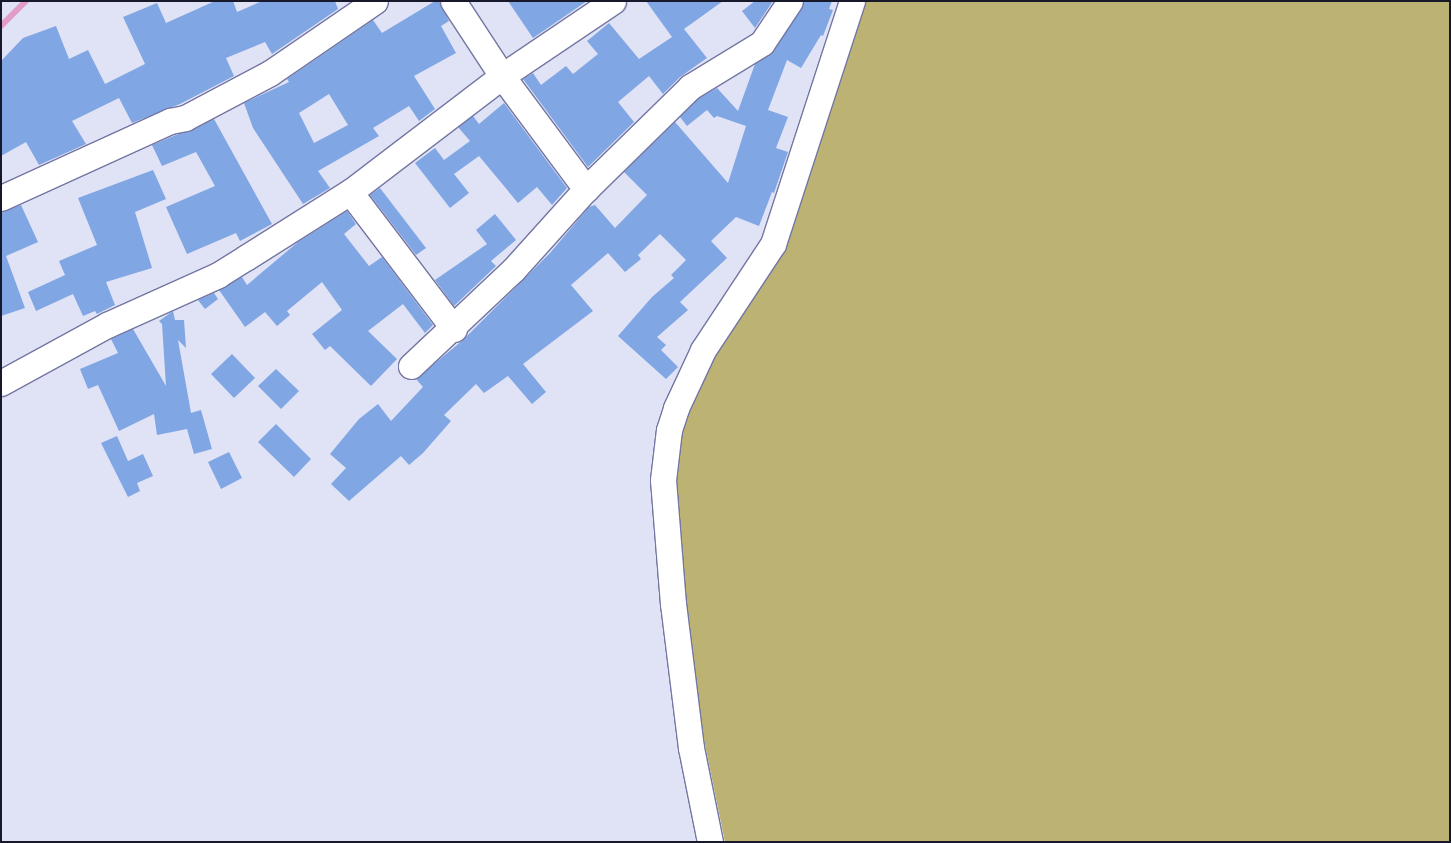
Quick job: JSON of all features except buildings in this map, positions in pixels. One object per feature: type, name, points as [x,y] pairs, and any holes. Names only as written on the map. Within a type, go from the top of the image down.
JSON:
[{"type":"street","points":[[1,198],[170,121],[186,118],[270,73],[375,1]]},
{"type":"street","points":[[453,1],[502,76],[586,189]]},
{"type":"street","points":[[1,383],[107,325],[218,275],[350,192],[502,76],[613,1]]},
{"type":"street","points":[[412,366],[454,329],[513,270],[586,189],[690,86],[762,43],[790,1]]},
{"type":"street","points":[[710,842],[691,748],[673,604],[663,487],[669,430],[676,408],[703,350],[773,244],[852,1]]},
{"type":"street","points":[[350,192],[454,329]]},
{"type":"shaded area","points":[[864,1],[1450,1],[1450,842],[725,842],[703,735],[687,605],[673,475],[677,443],[690,398],[716,346]]},
{"type":"waterway","points":[[1,26],[26,1]]}]
